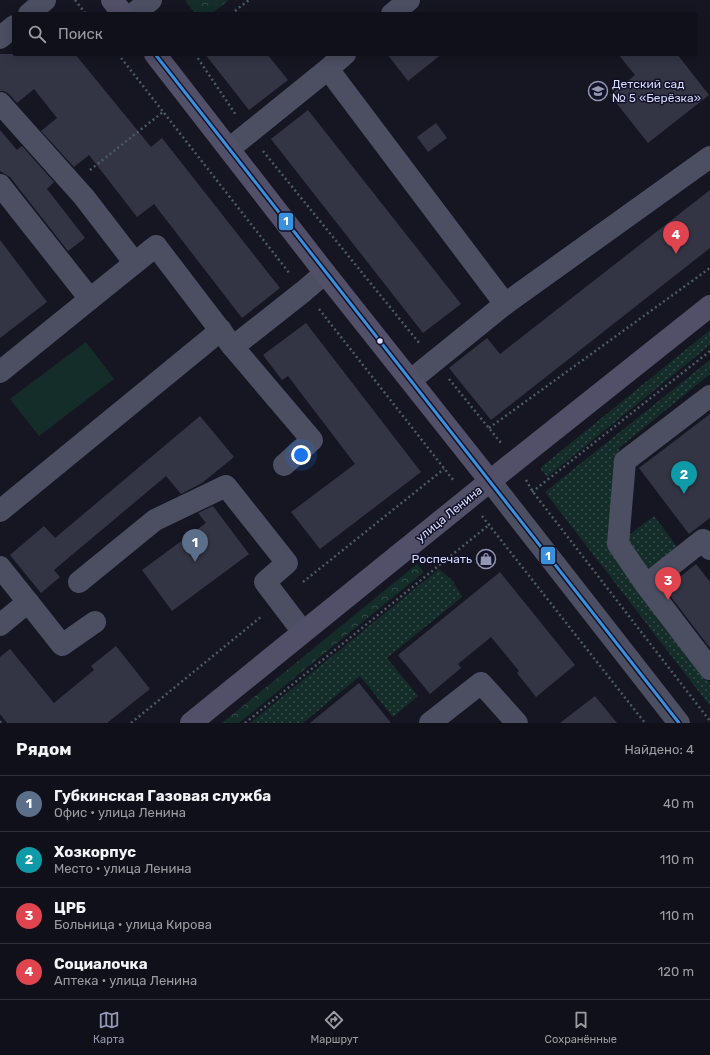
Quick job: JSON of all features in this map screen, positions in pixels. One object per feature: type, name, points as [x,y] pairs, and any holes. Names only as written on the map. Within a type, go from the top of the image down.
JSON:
[{"type":"main road","points":[[112,0],[121,12]]},
{"type":"main road","points":[[157,56],[325,273],[490,481]]},
{"type":"main road","name":"улица Ленина","points":[[190,723],[516,460],[710,306]]},
{"type":"street","points":[[31,12],[45,0]]},
{"type":"street","points":[[136,12],[151,0]]},
{"type":"street","points":[[394,12],[409,0]]},
{"type":"street","points":[[0,38],[12,28]]},
{"type":"street","points":[[229,148],[343,56]]},
{"type":"street","points":[[328,69],[505,304]]},
{"type":"street","points":[[0,103],[84,197],[134,262]]},
{"type":"street","points":[[411,380],[505,304],[710,157]]},
{"type":"street","points":[[0,185],[90,299]]},
{"type":"street","points":[[0,372],[134,262],[156,246],[227,339],[312,440],[284,465]]},
{"type":"street","points":[[0,511],[227,339],[304,291],[325,273]]},
{"type":"street","points":[[710,396],[626,461],[618,544],[646,585],[710,669]]},
{"type":"street","points":[[490,481],[679,723]]},
{"type":"street","points":[[79,582],[155,520],[226,486],[287,563],[265,582],[303,632]]},
{"type":"street","points":[[646,585],[703,540],[710,549]]},
{"type":"street","points":[[0,567],[62,645],[95,622]]},
{"type":"street","points":[[0,625],[28,602]]},
{"type":"street","points":[[430,723],[482,683],[517,723]]},
{"type":"path","points":[[75,0],[84,12]]},
{"type":"path","points":[[233,12],[248,0]]},
{"type":"path","points":[[120,56],[645,723]]},
{"type":"path","points":[[196,56],[248,133],[516,460],[533,492],[710,721]]},
{"type":"path","points":[[84,175],[163,112]]},
{"type":"path","points":[[489,428],[710,268]]},
{"type":"path","points":[[245,723],[489,525],[533,492],[710,351]]},
{"type":"green space","points":[[185,0],[229,0],[214,12],[194,12]]},
{"type":"green space","points":[[710,330],[710,345],[547,477],[540,468]]},
{"type":"green space","points":[[86,342],[114,379],[39,436],[10,399]]},
{"type":"green space","points":[[710,360],[710,374],[619,448],[609,549],[710,683],[710,706],[545,492]]},
{"type":"green space","points":[[654,516],[678,548],[649,570],[625,538]]},
{"type":"green space","points":[[417,564],[424,572],[239,723],[222,723]]},
{"type":"green space","points":[[439,569],[453,581],[462,597],[387,658],[418,696],[393,717],[360,676],[303,723],[250,723]]},
{"type":"building","points":[[0,54],[12,54],[12,56],[77,56],[151,147],[162,138],[280,288],[242,318],[154,204],[137,217],[89,155],[74,167],[41,131],[57,118],[34,89],[17,103],[9,94],[4,91],[0,91]]},
{"type":"building","points":[[207,56],[269,56],[288,80],[249,110]]},
{"type":"building","points":[[389,56],[439,56],[408,81]]},
{"type":"building","points":[[620,56],[679,56],[709,95],[648,143],[610,95],[635,75]]},
{"type":"building","points":[[308,110],[461,304],[423,333],[271,139]]},
{"type":"building","points":[[436,123],[447,138],[428,152],[417,137]]},
{"type":"building","points":[[0,130],[17,150],[22,146],[54,182],[47,189],[85,238],[68,251],[10,177],[0,171]]},
{"type":"building","points":[[710,190],[710,248],[491,420],[449,368],[487,338],[500,354]]},
{"type":"building","points":[[0,240],[47,302],[0,338]]},
{"type":"building","points":[[306,323],[421,472],[320,549],[291,512],[355,464],[288,376],[282,380],[263,355]]},
{"type":"building","points":[[710,414],[710,518],[689,534],[639,468]]},
{"type":"building","points":[[200,416],[234,457],[202,483],[181,494],[166,476],[54,570],[60,577],[41,593],[10,555],[44,526],[55,538]]},
{"type":"building","points":[[213,506],[249,554],[172,611],[142,570],[206,523],[198,513]]},
{"type":"building","points":[[696,564],[710,582],[710,648],[665,589]]},
{"type":"building","points":[[500,572],[575,665],[536,697],[517,673],[519,671],[491,637],[458,664],[461,668],[430,694],[398,655]]},
{"type":"building","points":[[116,646],[150,689],[107,723],[7,723],[0,714],[0,657],[10,649],[54,703],[94,670],[91,666]]},
{"type":"building","points":[[359,683],[391,723],[310,723]]},
{"type":"building","points":[[595,696],[617,723],[560,723]]},
{"type":"transit line","name":"1","points":[[157,56],[679,723]]},
{"type":"place","name":"Детский сад № 5 «Берёзка»","points":[[598,91]]},
{"type":"place","name":"Социалочка","points":[[676,254]]},
{"type":"place","name":"Хозкорпус","points":[[684,494]]},
{"type":"place","name":"Роспечать","points":[[486,559]]},
{"type":"place","name":"Губкинская Газовая служба","points":[[195,562]]},
{"type":"place","name":"ЦРБ","points":[[668,600]]}]
